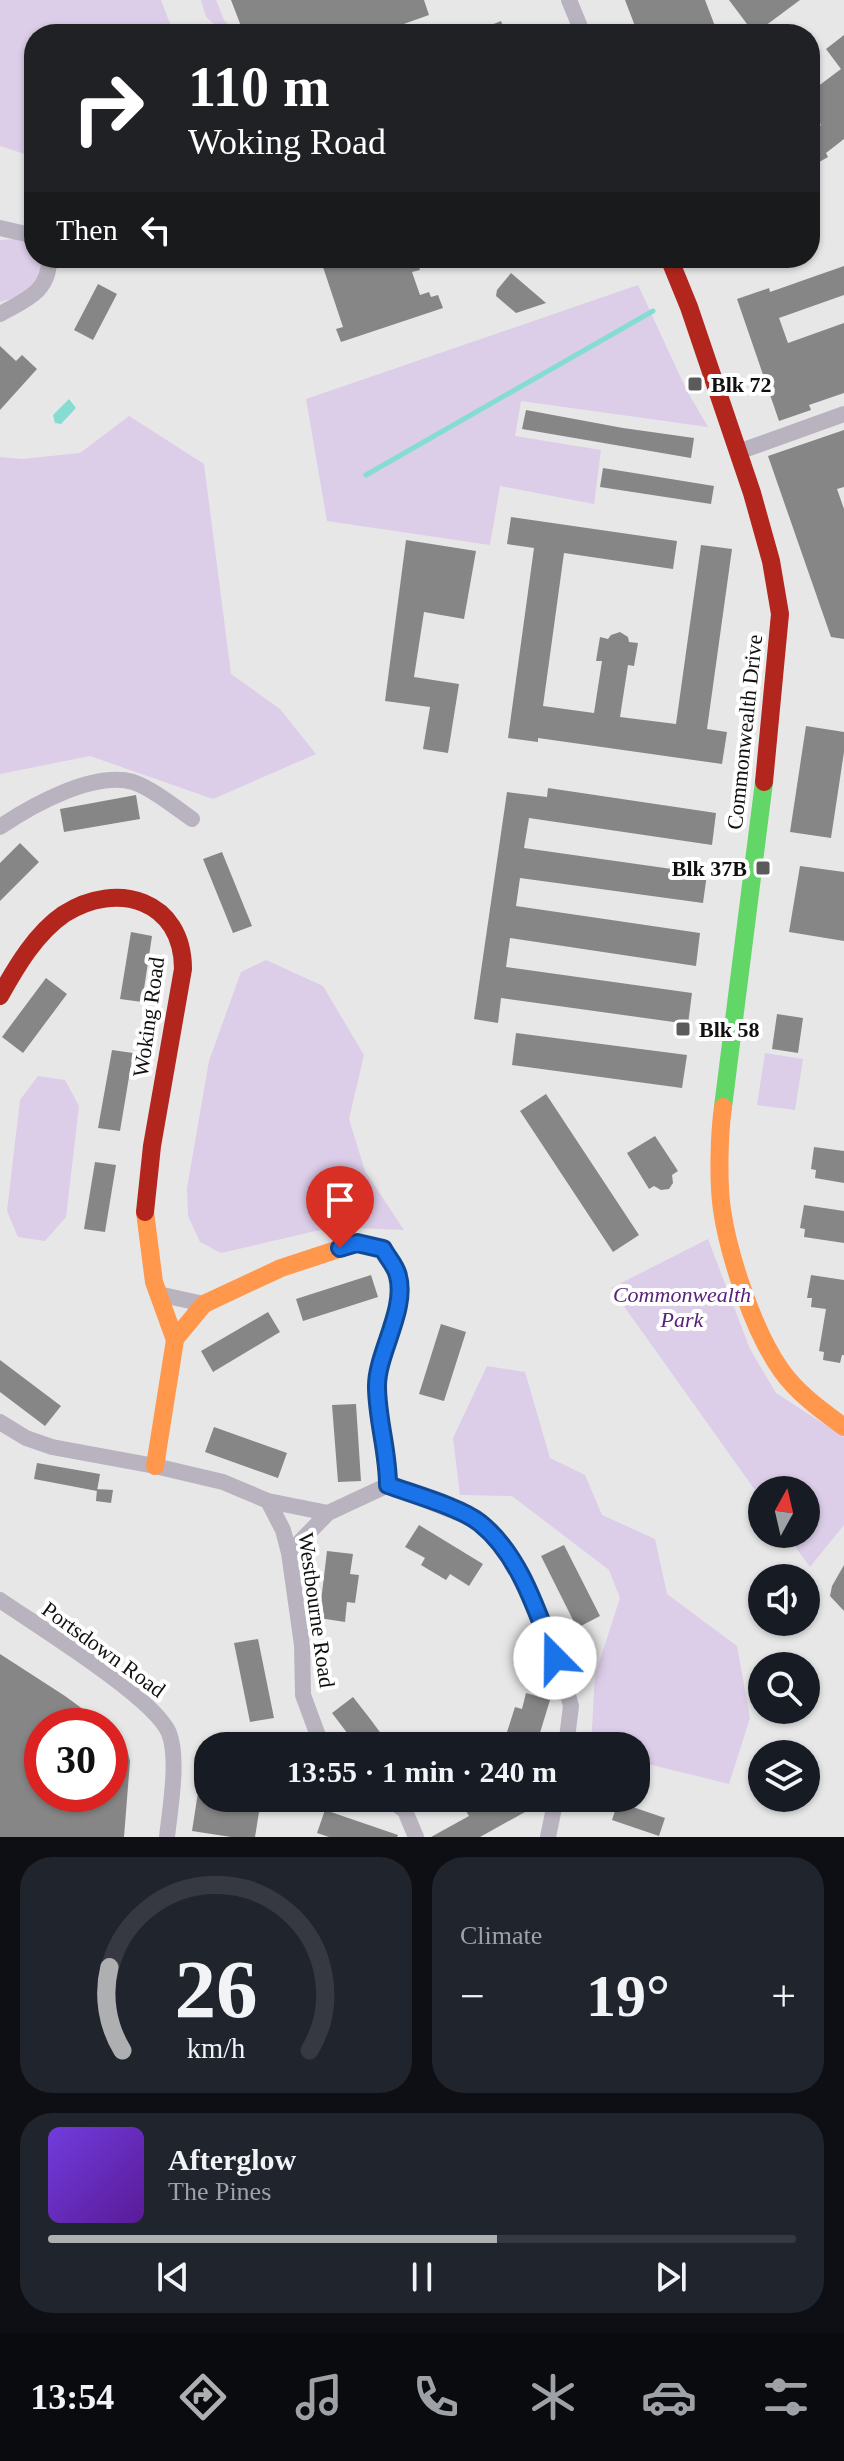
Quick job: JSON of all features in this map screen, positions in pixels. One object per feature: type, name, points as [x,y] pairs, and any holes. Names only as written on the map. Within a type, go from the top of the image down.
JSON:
[{"type":"street","points":[[569,0],[579,24]]},
{"type":"street","points":[[0,228],[24,234]]},
{"type":"street","points":[[0,314],[26,301],[40,289],[47,268]]},
{"type":"street","name":"Commonwealth Drive","points":[[673,268],[738,452],[771,561],[780,614],[762,800],[721,1121],[722,1209],[732,1252],[757,1327],[781,1371],[813,1404],[844,1427]]},
{"type":"street","points":[[738,452],[844,414]]},
{"type":"street","points":[[0,827],[49,799],[105,778],[135,783],[192,819]]},
{"type":"street","name":"Woking Road","points":[[0,996],[35,944],[63,915],[91,902],[118,898],[148,902],[162,911],[174,926],[183,954],[178,1004],[152,1134],[146,1191],[148,1253],[158,1294]]},
{"type":"street","points":[[155,1466],[175,1339],[204,1304],[281,1268],[357,1243],[383,1249],[398,1275],[398,1299],[393,1324],[376,1382],[388,1485]]},
{"type":"street","points":[[158,1294],[204,1304]]},
{"type":"street","points":[[158,1294],[175,1339]]},
{"type":"street","points":[[0,1422],[26,1438],[52,1447],[223,1482],[268,1501],[328,1513]]},
{"type":"street","points":[[289,1553],[328,1513],[388,1485],[478,1521],[502,1545],[523,1582],[565,1684],[571,1706],[568,1732]]},
{"type":"street","name":"Westbourne Road","points":[[268,1501],[283,1530],[289,1553],[302,1645],[303,1695],[317,1732]]},
{"type":"street","name":"Portsdown Road","points":[[0,1600],[133,1693],[159,1717],[171,1743],[167,1837]]},
{"type":"street","points":[[405,1812],[416,1837]]},
{"type":"street","points":[[548,1837],[553,1812]]},
{"type":"green space","points":[[0,0],[161,0],[170,24],[24,24],[24,154],[0,146]]},
{"type":"green space","points":[[201,0],[216,0],[228,24],[214,24],[206,17]]},
{"type":"green space","points":[[16,239],[24,243],[24,268],[42,268],[30,293],[0,302],[0,240]]},
{"type":"green space","points":[[638,285],[686,389],[708,427],[521,401],[515,436],[601,450],[594,504],[500,486],[490,545],[327,521],[306,399]]},
{"type":"green space","points":[[129,416],[204,464],[231,674],[280,709],[316,754],[213,799],[90,756],[0,774],[0,457],[22,459],[80,453]]},
{"type":"green space","points":[[266,960],[323,986],[364,1055],[349,1119],[365,1171],[404,1230],[333,1227],[221,1253],[200,1242],[188,1216],[187,1188],[209,1061],[241,972]]},
{"type":"green space","points":[[765,1053],[803,1059],[795,1110],[757,1105]]},
{"type":"green space","points":[[38,1076],[65,1080],[79,1106],[66,1217],[45,1241],[18,1237],[7,1211],[20,1100]]},
{"type":"green space","name":"Commonwealth Park","points":[[708,1239],[750,1349],[776,1393],[844,1437],[844,1525],[812,1564],[808,1564],[796,1548],[820,1548],[820,1476],[748,1476],[748,1480],[611,1288]]},
{"type":"green space","points":[[487,1366],[525,1372],[550,1458],[585,1475],[602,1515],[655,1539],[667,1594],[737,1646],[748,1724],[729,1784],[650,1764],[650,1732],[592,1732],[595,1675],[620,1598],[609,1570],[512,1496],[460,1495],[453,1438]]},
{"type":"shaded area","points":[[69,399],[76,408],[61,424],[55,423],[53,415]]},
{"type":"building","points":[[231,0],[424,0],[429,15],[404,24],[240,24]]},
{"type":"building","points":[[625,0],[705,0],[714,24],[634,24]]},
{"type":"building","points":[[729,0],[800,0],[768,24],[747,24]]},
{"type":"building","points":[[844,35],[844,139],[820,162],[820,85],[841,69],[826,49]]},
{"type":"building","points":[[844,266],[844,295],[779,318],[788,343],[844,323],[844,393],[809,405],[811,410],[779,421],[737,299],[769,288],[770,292]]},
{"type":"building","points":[[323,268],[419,268],[412,272],[420,295],[429,292],[431,297],[438,295],[443,308],[341,342],[336,329],[343,327]]},
{"type":"building","points":[[511,273],[546,303],[516,313],[496,296],[497,290]]},
{"type":"building","points":[[98,284],[117,294],[93,340],[74,330]]},
{"type":"building","points":[[0,346],[16,361],[22,355],[37,369],[0,410]]},
{"type":"building","points":[[526,410],[694,438],[691,458],[522,429]]},
{"type":"building","points":[[844,430],[844,487],[837,489],[844,509],[844,639],[831,637],[768,456]]},
{"type":"building","points":[[603,468],[714,486],[711,504],[600,487]]},
{"type":"building","points":[[511,517],[677,541],[673,569],[564,553],[543,706],[594,713],[602,661],[596,661],[600,637],[608,639],[620,632],[628,637],[629,642],[638,643],[634,666],[628,665],[620,717],[676,724],[701,545],[732,549],[707,729],[727,732],[722,764],[538,738],[538,742],[508,738],[534,548],[507,544]]},
{"type":"building","points":[[406,540],[476,551],[464,619],[424,612],[414,677],[459,684],[448,753],[423,749],[430,707],[385,701]]},
{"type":"building","points":[[806,726],[844,732],[844,752],[831,838],[790,832]]},
{"type":"building","points":[[548,788],[716,813],[712,845],[529,818],[524,848],[707,874],[703,903],[520,878],[516,906],[700,933],[696,966],[510,938],[506,967],[692,993],[688,1024],[501,998],[498,1023],[474,1019],[507,792],[547,797]]},
{"type":"building","points":[[136,795],[140,819],[64,832],[60,809]]},
{"type":"building","points":[[20,843],[39,862],[0,901],[0,863]]},
{"type":"building","points":[[222,852],[252,926],[233,933],[203,859]]},
{"type":"building","points":[[800,866],[844,872],[844,941],[789,932]]},
{"type":"building","points":[[131,932],[152,936],[142,1002],[120,999]]},
{"type":"building","points":[[46,978],[67,994],[23,1053],[2,1037]]},
{"type":"building","points":[[777,1014],[803,1018],[798,1053],[772,1049]]},
{"type":"building","points":[[516,1033],[687,1055],[682,1088],[512,1065]]},
{"type":"building","points":[[112,1050],[133,1053],[120,1131],[98,1128]]},
{"type":"building","points":[[546,1094],[639,1235],[613,1252],[520,1111]]},
{"type":"building","points":[[655,1136],[678,1171],[672,1175],[673,1183],[669,1189],[661,1190],[654,1186],[649,1189],[627,1153]]},
{"type":"building","points":[[814,1147],[844,1151],[844,1183],[815,1178],[816,1170],[811,1169]]},
{"type":"building","points":[[95,1162],[116,1165],[105,1232],[84,1229]]},
{"type":"building","points":[[804,1205],[844,1211],[844,1243],[804,1237],[805,1229],[800,1228]]},
{"type":"building","points":[[371,1275],[378,1297],[303,1321],[296,1299]]},
{"type":"building","points":[[811,1275],[844,1280],[844,1355],[840,1363],[823,1360],[824,1352],[819,1351],[826,1309],[811,1307],[812,1298],[807,1298]]},
{"type":"building","points":[[268,1312],[280,1332],[213,1372],[201,1351]]},
{"type":"building","points":[[441,1324],[466,1332],[444,1401],[419,1394]]},
{"type":"building","points":[[0,1360],[61,1406],[45,1426],[0,1392]]},
{"type":"building","points":[[356,1404],[361,1481],[338,1482],[332,1405]]},
{"type":"building","points":[[214,1427],[287,1453],[278,1478],[205,1452]]},
{"type":"building","points":[[37,1463],[100,1474],[97,1491],[34,1479]]},
{"type":"building","points":[[97,1489],[113,1490],[111,1503],[96,1501]]},
{"type":"building","points":[[419,1525],[483,1564],[469,1586],[450,1574],[446,1580],[421,1565],[425,1558],[405,1547]]},
{"type":"building","points":[[564,1545],[600,1616],[577,1628],[541,1556]]},
{"type":"building","points":[[327,1551],[353,1554],[350,1574],[359,1575],[355,1603],[347,1602],[345,1622],[319,1618]]},
{"type":"building","points":[[844,1565],[844,1611],[830,1596]]},
{"type":"building","points":[[258,1639],[274,1718],[250,1722],[234,1643]]},
{"type":"building","points":[[0,1654],[81,1708],[24,1708],[24,1812],[126,1812],[124,1837],[0,1837]]},
{"type":"building","points":[[526,1693],[550,1700],[540,1732],[507,1732],[515,1707],[522,1709]]},
{"type":"building","points":[[353,1697],[379,1732],[346,1732],[332,1713]]},
{"type":"building","points":[[195,1812],[259,1812],[255,1837],[192,1831]]},
{"type":"building","points":[[324,1812],[331,1812],[398,1835],[329,1837],[317,1833]]},
{"type":"building","points":[[467,1812],[525,1812],[480,1837],[431,1837],[469,1816]]},
{"type":"building","points":[[615,1812],[647,1812],[665,1818],[659,1836],[612,1820]]},
{"type":"waterway","points":[[366,475],[653,311]]},
{"type":"traffic: fast","points":[[723,1107],[764,782]]},
{"type":"traffic: slow","points":[[723,1107],[721,1199],[725,1229],[744,1293],[761,1336],[781,1370],[802,1394],[844,1427]]},
{"type":"traffic: slow","points":[[145,1212],[154,1282],[175,1340],[155,1466]]},
{"type":"traffic: slow","points":[[175,1339],[204,1304],[281,1268],[357,1243],[383,1249],[397,1272],[400,1290],[396,1318],[382,1359],[377,1386],[388,1485]]},
{"type":"traffic: jam","points":[[673,268],[752,493],[771,561],[780,614],[764,782]]},
{"type":"traffic: jam","points":[[0,996],[20,962],[44,931],[64,914],[84,904],[125,898],[159,912],[172,927],[180,945],[183,969],[152,1146],[145,1212]]},
{"type":"place","name":"Blk 72","points":[[695,384]]},
{"type":"place","name":"Blk 37B","points":[[763,868]]},
{"type":"place","name":"Blk 58","points":[[683,1029]]},
{"type":"route","points":[[340,1248],[357,1243],[383,1249],[398,1275],[398,1299],[376,1382],[388,1485],[478,1521],[502,1545],[523,1582],[555,1658]]}]
